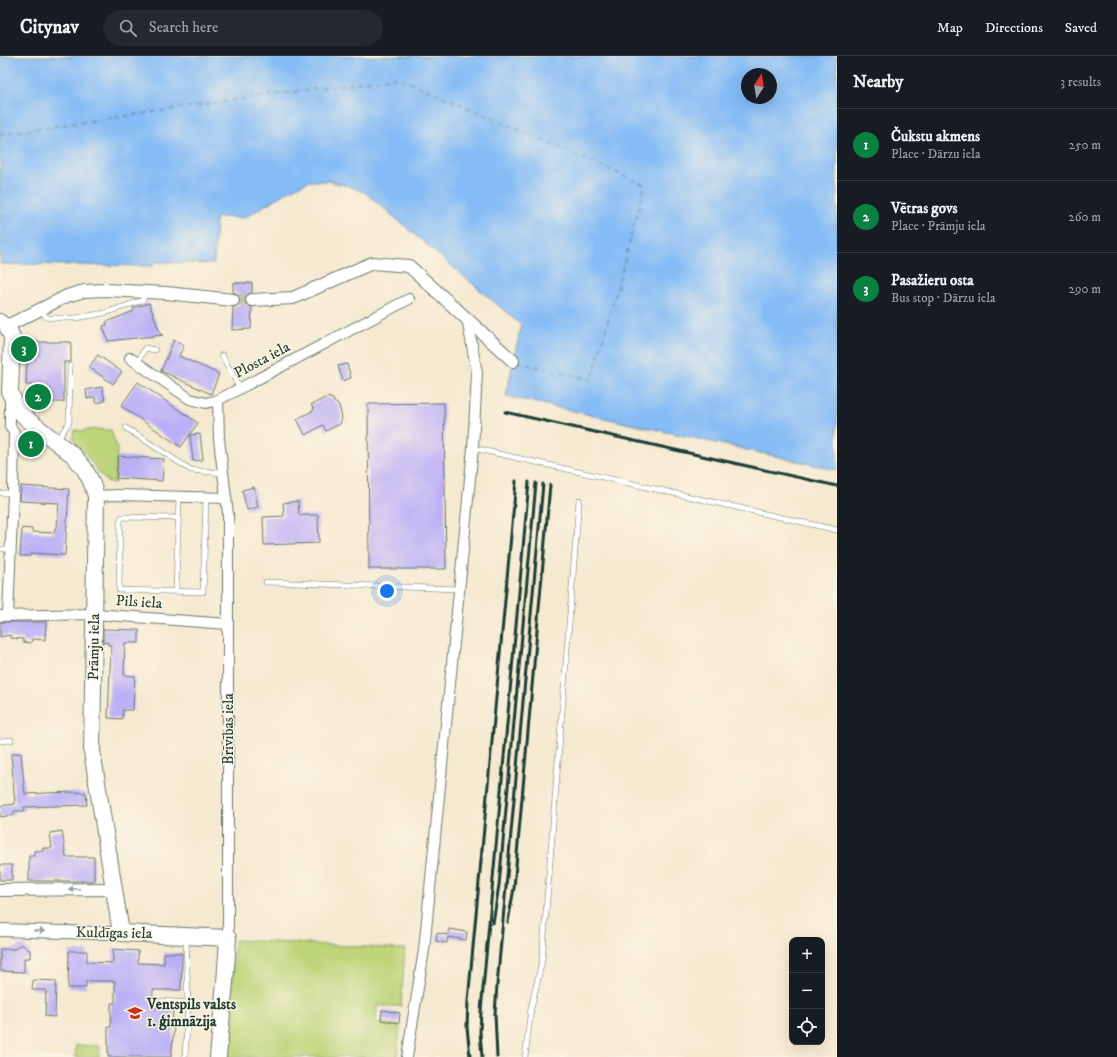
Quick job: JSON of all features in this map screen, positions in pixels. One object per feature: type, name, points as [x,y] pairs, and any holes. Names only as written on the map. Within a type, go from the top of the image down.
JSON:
[{"type":"main road","points":[[6,328],[6,368],[10,393]]},
{"type":"main road","name":"Prāmju iela","points":[[10,393],[17,408],[28,420],[73,455],[84,468],[91,481],[96,496],[92,752],[121,933]]},
{"type":"main road","name":"Kuldīgas iela","points":[[121,933],[228,938]]},
{"type":"main road","name":"Brīvības iela","points":[[218,1057],[228,938]]},
{"type":"street","points":[[252,300],[293,298],[372,263],[409,266],[513,361]]},
{"type":"street","points":[[6,328],[67,296],[84,291],[105,290],[166,293],[233,300]]},
{"type":"street","name":"Plosta iela","points":[[134,361],[190,399],[206,403],[218,400],[240,389],[410,299]]},
{"type":"street","points":[[407,1057],[424,950],[473,448],[477,373],[467,318]]},
{"type":"street","points":[[4,616],[11,549],[13,493],[14,432],[10,427],[10,393]]},
{"type":"street","name":"Brīvības iela","points":[[218,400],[219,439],[228,514],[228,938]]},
{"type":"street","points":[[14,432],[28,420]]},
{"type":"street","points":[[96,496],[118,495],[226,498]]},
{"type":"street","name":"Pils iela","points":[[4,616],[94,614],[228,624]]},
{"type":"street","points":[[0,890],[113,889]]},
{"type":"street","name":"Kuldīgas iela","points":[[0,930],[95,934],[121,933]]},
{"type":"lane","points":[[41,309],[46,317],[49,318],[76,318],[105,313],[143,300],[144,292]]},
{"type":"lane","points":[[134,361],[145,348],[154,350]]},
{"type":"lane","points":[[222,356],[240,389]]},
{"type":"lane","points":[[56,442],[69,422],[70,366]]},
{"type":"lane","points":[[126,428],[191,470],[223,473]]},
{"type":"lane","points":[[473,448],[837,530]]},
{"type":"lane","points":[[0,493],[13,493]]},
{"type":"lane","points":[[176,591],[180,497]]},
{"type":"lane","points":[[179,518],[122,517],[120,522],[119,590],[203,592],[206,498]]},
{"type":"lane","points":[[525,1057],[531,1008],[542,961],[579,500]]},
{"type":"lane","points":[[0,549],[11,549]]},
{"type":"lane","points":[[266,582],[459,589]]},
{"type":"lane","points":[[0,742],[11,740]]},
{"type":"lane","points":[[185,1057],[188,1003],[186,935]]},
{"type":"lane","points":[[162,1001],[188,1003]]},
{"type":"green space","points":[[94,429],[111,430],[117,449],[115,483],[106,481],[86,454],[77,446],[73,436],[75,430],[83,431]]},
{"type":"green space","points":[[235,940],[405,949],[401,1006],[377,1006],[376,1022],[400,1026],[397,1057],[225,1057]]},
{"type":"green space","points":[[76,1045],[100,1046],[99,1057],[75,1057]]},
{"type":"water","points":[[0,56],[837,56],[837,470],[506,396],[521,325],[366,193],[349,186],[328,181],[309,181],[292,189],[244,218],[216,217],[214,264],[154,262],[153,266],[0,264]]},
{"type":"building","points":[[233,283],[252,283],[252,292],[248,294],[245,300],[246,304],[252,307],[251,329],[232,330],[233,307],[239,305],[240,300],[238,294],[233,292]]},
{"type":"building","points":[[149,303],[161,335],[163,335],[108,341],[103,326],[107,325],[106,322],[134,311],[133,308]]},
{"type":"building","points":[[174,340],[184,345],[179,356],[219,374],[211,394],[161,371]]},
{"type":"building","points":[[28,342],[71,342],[71,362],[64,362],[64,402],[35,402],[35,385],[26,385]]},
{"type":"building","points":[[98,355],[122,372],[113,384],[89,367]]},
{"type":"building","points":[[347,364],[351,378],[343,381],[338,366]]},
{"type":"building","points":[[138,382],[198,423],[181,447],[121,406]]},
{"type":"building","points":[[102,387],[105,401],[96,403],[95,397],[87,399],[86,390]]},
{"type":"building","points":[[327,397],[333,399],[334,402],[339,405],[342,418],[340,424],[326,431],[323,425],[305,435],[297,419],[314,410],[311,405]]},
{"type":"building","points":[[444,403],[446,569],[369,569],[368,404]]},
{"type":"building","points":[[200,434],[203,460],[193,461],[190,435]]},
{"type":"building","points":[[118,456],[164,459],[162,481],[116,478]]},
{"type":"building","points":[[21,486],[69,489],[65,555],[31,553],[31,556],[20,556],[22,528],[32,529],[32,532],[54,533],[55,528],[57,528],[59,503],[20,501]]},
{"type":"building","points":[[254,487],[258,507],[247,510],[242,490]]},
{"type":"building","points":[[298,501],[299,515],[318,515],[319,543],[264,545],[263,517],[284,516],[283,503]]},
{"type":"building","points":[[0,622],[46,622],[45,640],[32,639],[31,643],[23,642],[23,639],[10,638],[10,635],[0,637]]},
{"type":"building","points":[[103,629],[139,630],[139,643],[125,643],[124,675],[135,676],[133,710],[123,710],[122,719],[108,718],[111,645],[108,645],[108,642],[103,643]]},
{"type":"building","points":[[21,753],[25,794],[71,792],[86,793],[87,805],[24,807],[25,811],[14,811],[14,815],[0,817],[0,806],[15,804],[11,754]]},
{"type":"building","points":[[62,831],[66,857],[94,857],[94,881],[29,881],[29,856],[34,856],[34,851],[43,851],[43,848],[52,848],[50,833]]},
{"type":"building","points":[[0,865],[12,865],[12,880],[0,880]]},
{"type":"building","points":[[449,929],[467,932],[466,940],[448,937],[447,943],[436,941],[437,933],[448,935]]},
{"type":"building","points":[[19,945],[23,945],[30,950],[30,958],[24,958],[24,972],[0,971],[0,949],[15,949]]},
{"type":"building","points":[[113,949],[138,951],[138,963],[164,964],[164,953],[182,953],[181,990],[153,990],[152,1008],[173,1008],[172,1028],[174,1028],[171,1057],[108,1057],[108,1027],[111,1027],[111,1003],[115,1003],[115,981],[86,981],[86,988],[68,988],[69,951],[87,951],[87,962],[113,963]]},
{"type":"building","points":[[33,980],[56,981],[55,1017],[45,1016],[46,990],[32,990]]},
{"type":"building","points":[[382,1010],[400,1013],[399,1023],[381,1020]]},
{"type":"ferry route","points":[[0,134],[398,77],[645,185],[592,380],[518,362]]},
{"type":"tunnel","points":[[233,300],[252,300]]},
{"type":"railway","points":[[505,412],[837,486]]},
{"type":"railway","points":[[470,1057],[467,1027],[468,1001],[516,481]]},
{"type":"railway","points":[[482,1057],[480,1032],[481,1011],[529,482]]},
{"type":"railway","points":[[493,923],[499,885],[536,483]]},
{"type":"railway","points":[[497,1057],[495,1014],[497,985],[543,484]]},
{"type":"railway","points":[[508,922],[514,888],[550,485]]},
{"type":"place","name":"Pasažieru osta","points":[[24,349]]},
{"type":"place","name":"Vētras govs","points":[[38,397]]},
{"type":"place","name":"Čukstu akmens","points":[[31,444]]},
{"type":"place","name":"Ventspils valsts 1. ģimnāzija","points":[[135,1013]]}]
